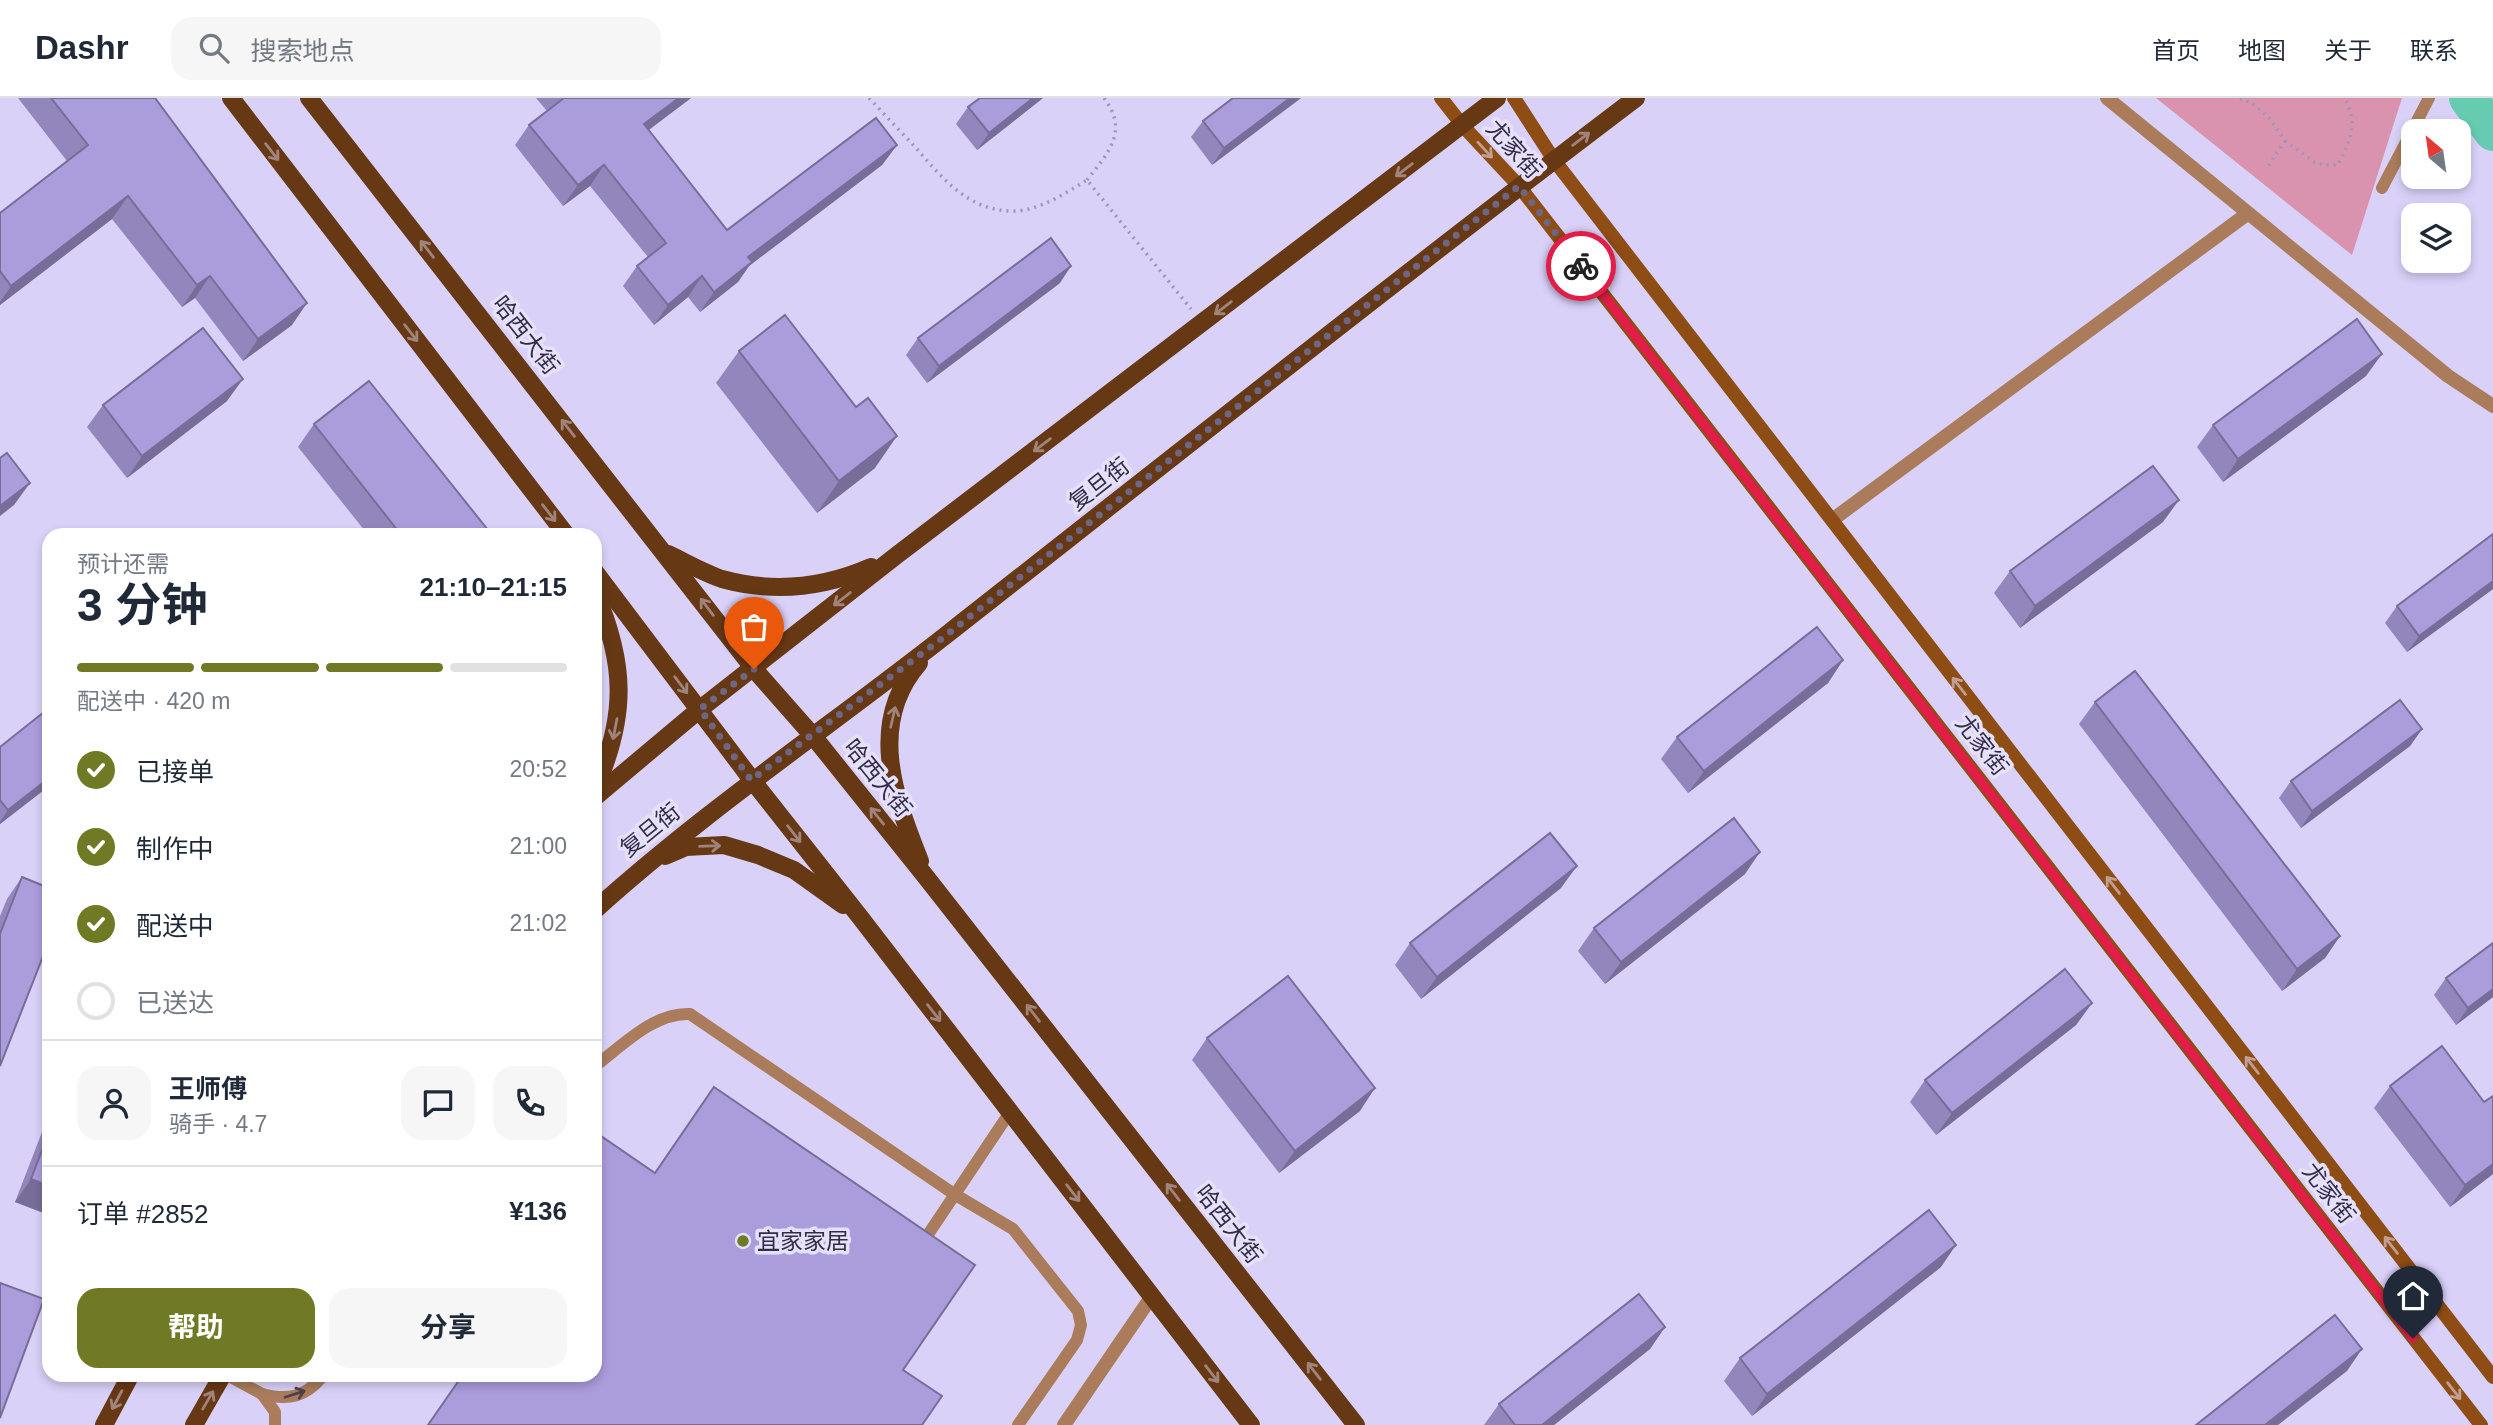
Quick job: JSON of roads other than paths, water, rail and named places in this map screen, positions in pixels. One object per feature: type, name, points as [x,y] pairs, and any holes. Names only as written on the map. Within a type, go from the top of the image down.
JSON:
[{"type":"main road","points":[[231,98],[561,528]]},
{"type":"main road","name":"哈西大街","points":[[309,98],[754,669],[813,736],[926,877],[1356,1425]]},
{"type":"main road","name":"尤家街","points":[[1441,98],[1463,126],[1519,186],[2481,1425]]},
{"type":"main road","points":[[602,791],[700,709],[897,555],[1497,98]]},
{"type":"main road","name":"尤家街","points":[[1514,98],[1553,160],[2493,1377]]},
{"type":"main road","name":"复旦街","points":[[602,904],[645,864],[751,780],[936,643],[1519,186],[1636,98]]},
{"type":"main road","points":[[666,553],[720,578],[767,588],[805,587],[849,577],[897,555]]},
{"type":"main road","points":[[602,581],[751,780],[860,917],[1251,1425]]},
{"type":"main road","points":[[602,611],[615,645],[620,678],[616,727],[602,774]]},
{"type":"main road","points":[[926,877],[895,796],[889,755],[890,729],[899,692],[911,672],[936,643]]},
{"type":"main road","points":[[645,864],[686,847],[724,845],[794,870],[860,917]]},
{"type":"main road","points":[[104,1425],[127,1382]]},
{"type":"main road","points":[[194,1425],[219,1382]]},
{"type":"street","points":[[2107,98],[2448,376],[2493,406]]},
{"type":"street","points":[[1832,520],[2247,214]]},
{"type":"street","points":[[1064,1425],[1152,1296]]},
{"type":"lane","points":[[2382,188],[2429,98]]},
{"type":"lane","points":[[602,1061],[663,1017],[677,1013],[690,1014],[954,1195],[1013,1229],[1078,1311],[1081,1325],[1077,1340],[1018,1425]]},
{"type":"lane","points":[[921,1244],[1010,1112]]},
{"type":"lane","points":[[240,1382],[261,1394],[278,1398],[290,1398],[303,1393],[316,1382]]},
{"type":"lane","points":[[261,1394],[275,1412],[275,1425]]},
{"type":"waterway","points":[[2468,98],[2493,132]]},
{"type":"place","name":"宜家家居","points":[[743,1241]]}]
